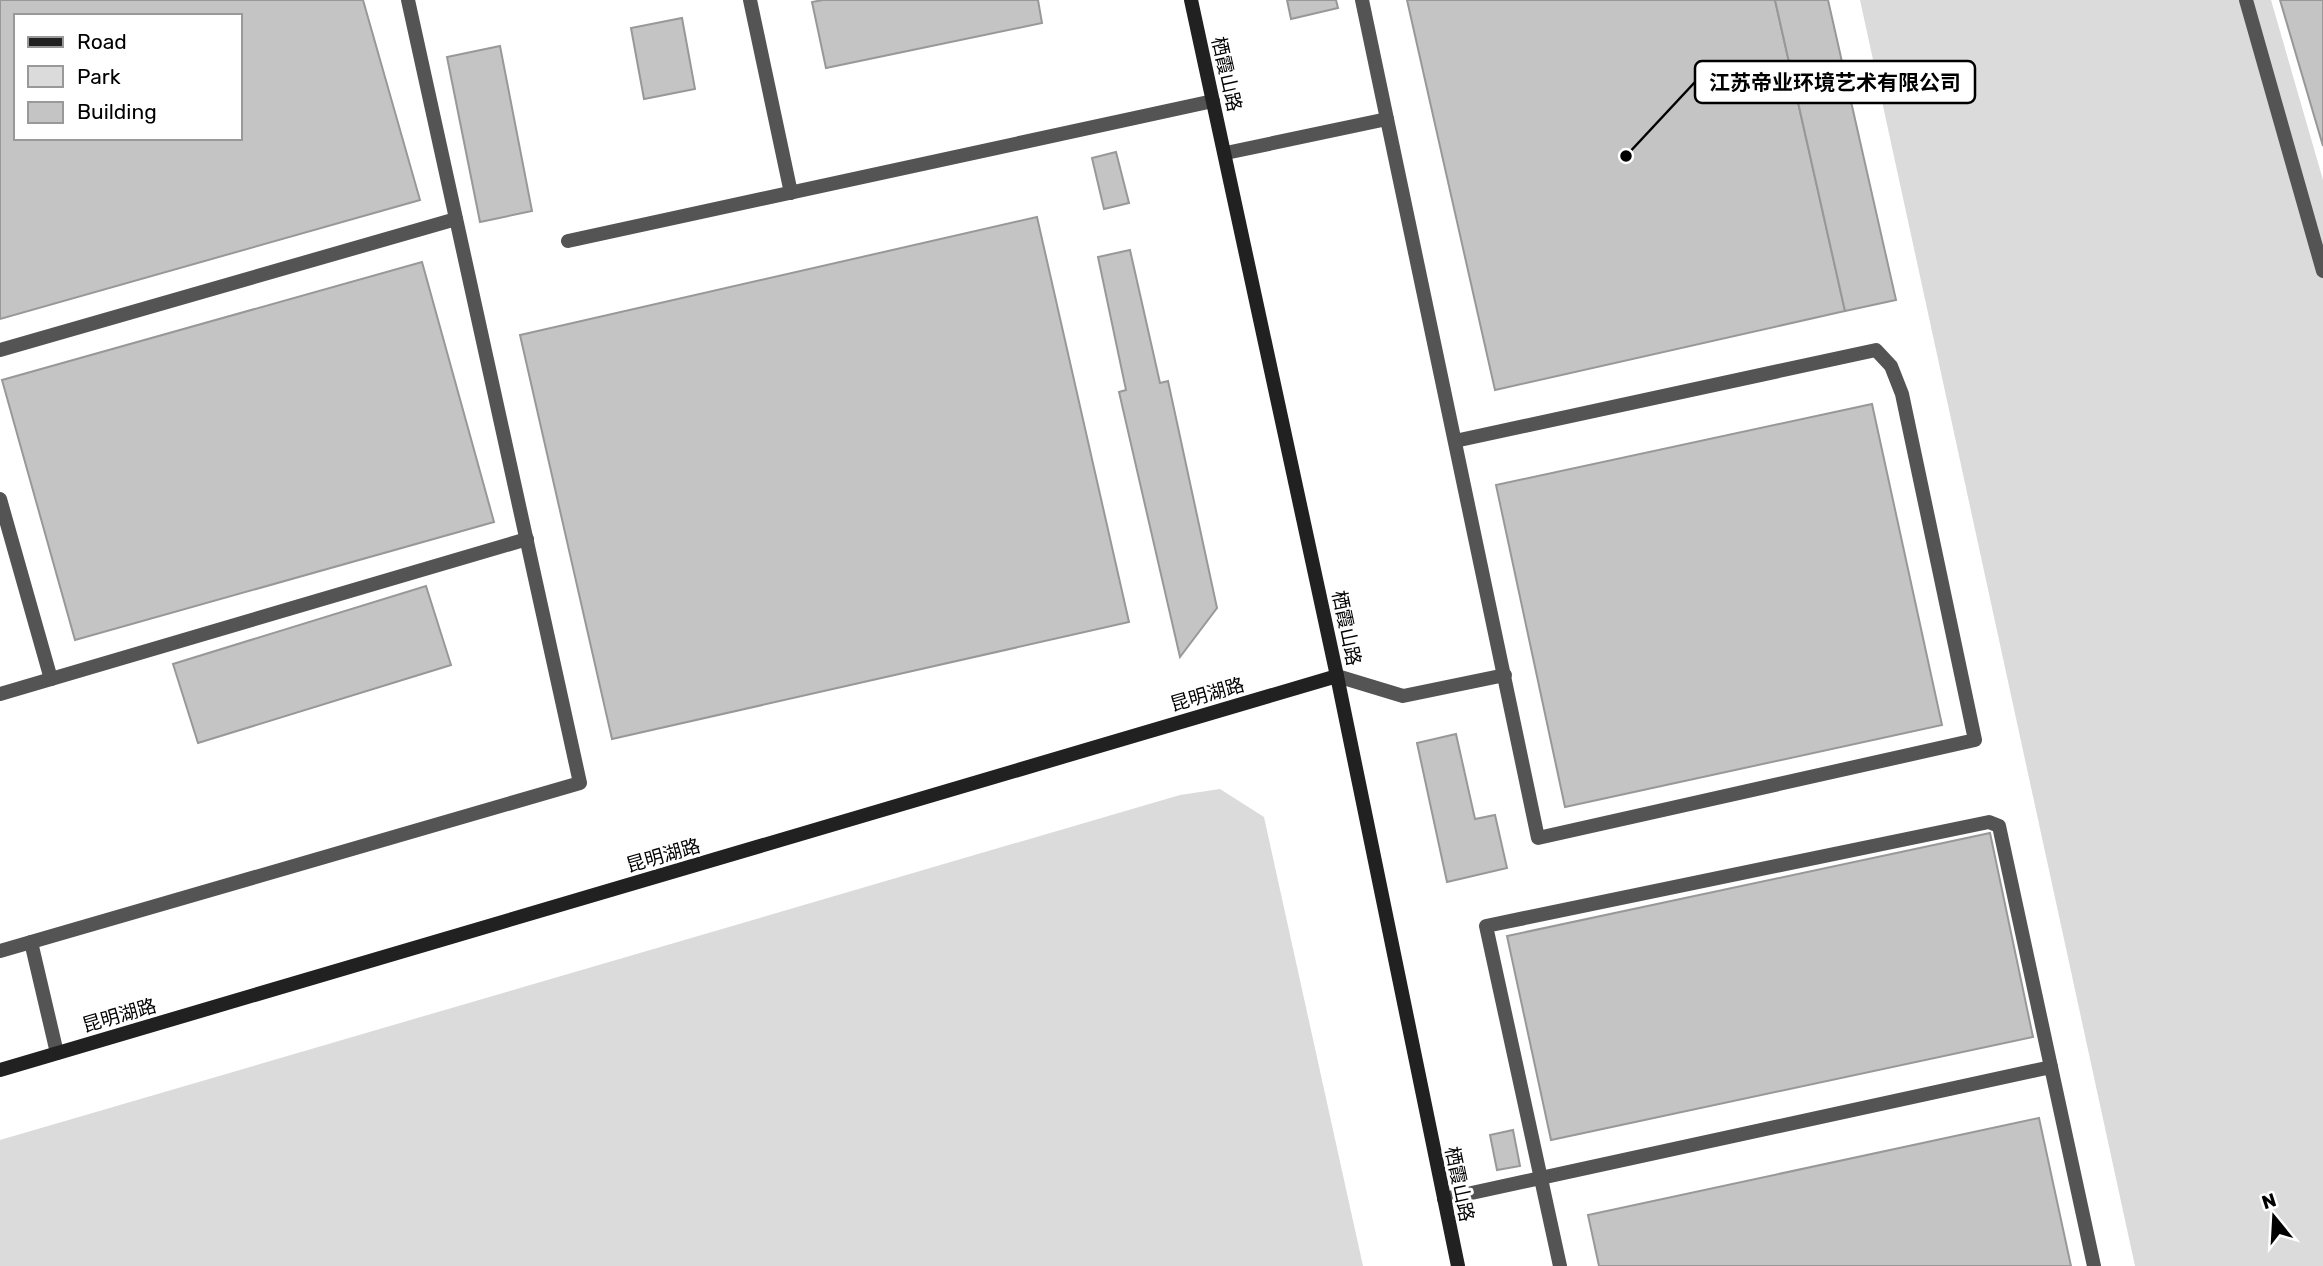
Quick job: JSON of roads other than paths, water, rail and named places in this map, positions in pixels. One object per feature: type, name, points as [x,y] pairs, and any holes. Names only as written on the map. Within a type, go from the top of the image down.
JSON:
[{"type":"street","name":"栖霞山路","points":[[1191,0],[1337,676],[1458,1266]]},
{"type":"street","name":"昆明湖路","points":[[0,1070],[1337,676]]},
{"type":"lane","points":[[0,951],[580,783],[408,0]]},
{"type":"lane","points":[[750,0],[791,192]]},
{"type":"lane","points":[[1362,0],[1538,838],[1975,740],[1902,394],[1891,366],[1876,350],[1455,441]]},
{"type":"lane","points":[[2246,0],[2323,271]]},
{"type":"lane","points":[[569,241],[1213,101]]},
{"type":"lane","points":[[1226,153],[1387,119]]},
{"type":"lane","points":[[0,350],[456,219]]},
{"type":"lane","points":[[0,499],[51,679]]},
{"type":"lane","points":[[0,694],[527,539]]},
{"type":"lane","points":[[1337,676],[1403,696],[1505,675]]},
{"type":"lane","points":[[1560,1266],[1486,926],[1989,822],[1999,826],[2094,1266]]},
{"type":"lane","points":[[31,942],[57,1054]]},
{"type":"lane","points":[[1444,1199],[2051,1067]]},
{"type":"place","name":"江苏帝业环境艺术有限公司","points":[[1626,156]]}]
